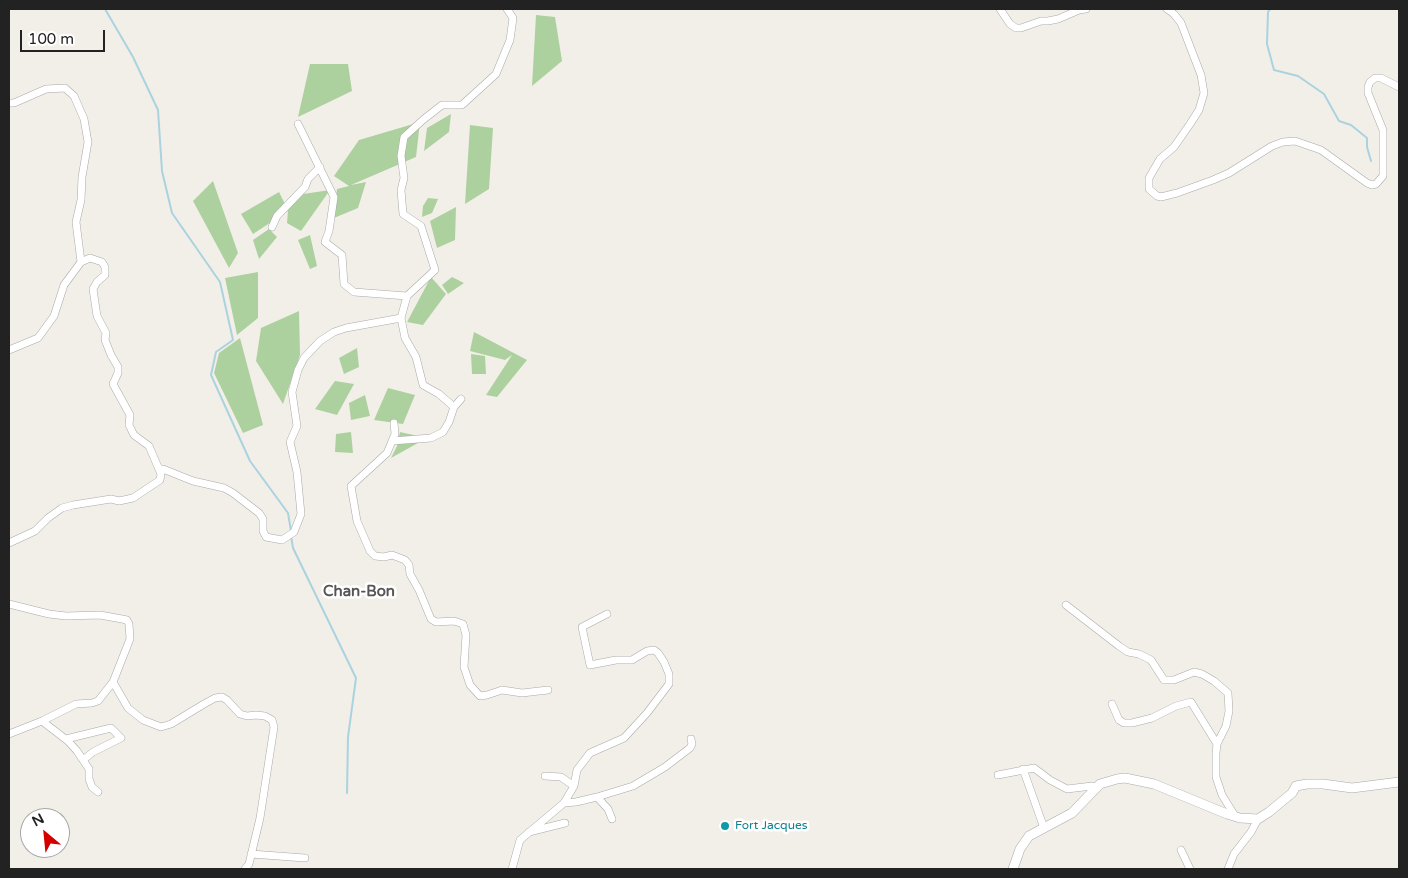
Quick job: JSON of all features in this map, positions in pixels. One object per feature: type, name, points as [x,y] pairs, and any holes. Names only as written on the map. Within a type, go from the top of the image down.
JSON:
[{"type":"street","points":[[454,407],[439,394],[423,385],[416,357],[405,338],[401,318],[407,296],[435,270],[421,226],[403,214],[401,190],[404,178],[401,156],[404,137],[424,119],[442,105],[462,105],[496,74],[510,40],[513,18],[507,9]]},
{"type":"street","points":[[1000,9],[1010,24],[1016,28],[1021,28],[1041,21],[1058,19],[1086,9]]},
{"type":"street","points":[[1168,9],[1181,23],[1201,75],[1204,93],[1199,110],[1190,124],[1174,147],[1157,164],[1149,178],[1149,189],[1157,196],[1162,197],[1177,193],[1213,180],[1230,173],[1272,146],[1283,142],[1295,141],[1321,150],[1367,183],[1376,184],[1383,176],[1383,130],[1368,93],[1368,87],[1375,78],[1381,78],[1399,87]]},
{"type":"street","points":[[9,103],[14,104],[46,89],[65,88],[74,96],[84,119],[88,142],[82,177],[81,200],[76,222],[81,262]]},
{"type":"street","points":[[298,124],[334,197],[329,231],[325,242],[342,255],[344,284],[354,292],[407,296]]},
{"type":"street","points":[[272,226],[277,216],[305,187],[308,180],[320,167]]},
{"type":"street","points":[[9,350],[38,338],[54,316],[64,285],[81,262],[90,258],[102,262],[106,275],[97,282],[93,289],[97,316],[106,333],[105,340],[111,355],[118,367],[118,373],[113,384],[130,415],[129,425],[134,435],[149,446],[161,474],[160,480],[133,498],[119,501],[111,499],[62,508],[35,531],[9,543]]},
{"type":"street","points":[[158,469],[163,469],[193,481],[224,488],[234,493],[259,513],[263,519],[263,531],[266,537],[279,540],[288,537],[298,526],[300,514],[297,472],[290,442],[297,426],[292,392],[298,370],[304,358],[320,341],[334,332],[401,318]]},
{"type":"street","points":[[392,441],[431,438],[443,432],[454,407],[461,399]]},
{"type":"street","points":[[394,423],[395,434],[387,453],[351,486],[357,521],[370,551],[375,556],[384,557],[392,555],[405,560],[409,565],[410,574],[431,619],[436,622],[463,624],[466,635],[464,666],[470,685],[480,696],[502,690],[522,693],[548,690]]},
{"type":"street","points":[[9,604],[49,614],[100,615],[127,620],[130,640],[113,682],[98,701],[76,704],[42,721],[9,734]]},
{"type":"street","points":[[1066,605],[1128,652],[1139,654],[1151,660],[1164,680],[1174,680],[1194,672],[1202,674],[1224,687],[1228,693],[1229,711],[1226,726],[1217,744],[1216,777],[1222,795],[1235,816]]},
{"type":"street","points":[[512,869],[520,840],[564,803],[574,786],[577,770],[590,754],[624,738],[669,684],[669,674],[664,662],[658,652],[654,650],[647,651],[632,660],[616,660],[590,666],[582,623],[607,614]]},
{"type":"street","points":[[113,682],[128,708],[143,720],[161,727],[171,724],[215,698],[222,697],[240,714],[265,716],[272,720],[274,727],[260,818],[246,869]]},
{"type":"street","points":[[1112,704],[1119,720],[1124,723],[1132,723],[1152,718],[1176,706],[1191,702],[1217,744]]},
{"type":"street","points":[[42,721],[66,739],[83,760],[89,769],[89,779],[92,787],[98,792]]},
{"type":"street","points":[[66,739],[111,728],[121,738],[93,752],[83,760]]},
{"type":"street","points":[[564,803],[597,797],[633,786],[665,767],[690,748],[692,744],[691,739]]},
{"type":"street","points":[[998,774],[1034,768],[1050,780],[1067,789],[1097,787]]},
{"type":"street","points":[[1023,769],[1044,828]]},
{"type":"street","points":[[545,776],[562,777],[574,786]]},
{"type":"street","points":[[1013,869],[1020,849],[1029,836],[1072,813],[1100,784],[1108,781],[1125,778],[1154,784],[1208,807],[1235,816],[1258,818],[1269,812],[1292,793],[1296,786],[1323,784],[1352,788],[1399,782]]},
{"type":"street","points":[[597,797],[608,809],[612,819]]},
{"type":"street","points":[[1228,869],[1234,854],[1252,832],[1258,818]]},
{"type":"street","points":[[527,833],[565,823]]},
{"type":"street","points":[[1180,850],[1190,869]]},
{"type":"street","points":[[251,854],[305,858]]},
{"type":"green space","points":[[536,15],[555,17],[562,61],[532,86]]},
{"type":"green space","points":[[310,64],[348,64],[352,91],[298,117]]},
{"type":"green space","points":[[451,114],[449,132],[424,151],[427,128]]},
{"type":"green space","points":[[420,122],[416,157],[351,185],[366,182],[358,208],[334,218],[337,189],[349,186],[334,176],[359,140]]},
{"type":"green space","points":[[470,125],[493,128],[489,189],[465,204]]},
{"type":"green space","points":[[213,181],[238,253],[229,268],[193,201]]},
{"type":"green space","points":[[330,190],[301,231],[287,223],[288,211],[253,234],[241,214],[279,192],[288,210],[290,196]]},
{"type":"green space","points":[[428,198],[438,199],[432,213],[422,217],[423,206]]},
{"type":"green space","points":[[456,207],[455,240],[437,248],[430,221]]},
{"type":"green space","points":[[269,229],[277,237],[259,259],[253,240]]},
{"type":"green space","points":[[310,235],[317,266],[310,269],[298,240]]},
{"type":"green space","points":[[258,272],[258,318],[237,335],[225,278]]},
{"type":"green space","points":[[431,277],[446,294],[423,325],[407,322]]},
{"type":"green space","points":[[452,277],[464,283],[448,294],[442,285]]},
{"type":"green space","points":[[299,311],[300,355],[283,404],[256,361],[261,328]]},
{"type":"green space","points":[[474,332],[527,360],[497,397],[486,395],[512,355],[505,360],[470,351]]},
{"type":"green space","points":[[240,338],[263,425],[243,433],[214,373],[219,353]]},
{"type":"green space","points":[[357,348],[359,367],[344,374],[339,358]]},
{"type":"green space","points":[[471,354],[485,356],[486,374],[472,374]]},
{"type":"green space","points":[[335,381],[354,384],[337,415],[315,409]]},
{"type":"green space","points":[[388,388],[415,395],[403,424],[374,420]]},
{"type":"green space","points":[[365,395],[370,416],[351,420],[349,403]]},
{"type":"green space","points":[[351,432],[353,453],[335,452],[336,434]]},
{"type":"green space","points":[[400,432],[427,438],[391,458],[397,446]]},
{"type":"waterway","points":[[105,9],[133,57],[158,110],[162,171],[172,213],[220,282],[233,340],[216,352],[211,375],[250,461],[288,513],[291,531]]},
{"type":"waterway","points":[[1270,9],[1268,12],[1267,44],[1274,70],[1298,76],[1324,94],[1339,121],[1351,125],[1367,138],[1367,147],[1371,161]]},
{"type":"waterway","points":[[291,536],[293,548],[356,678],[348,737],[347,793]]},
{"type":"place","name":"Fort Jacques","points":[[725,826]]},
{"type":"district","name":"Chan-Bon","points":[[359,592]]}]
